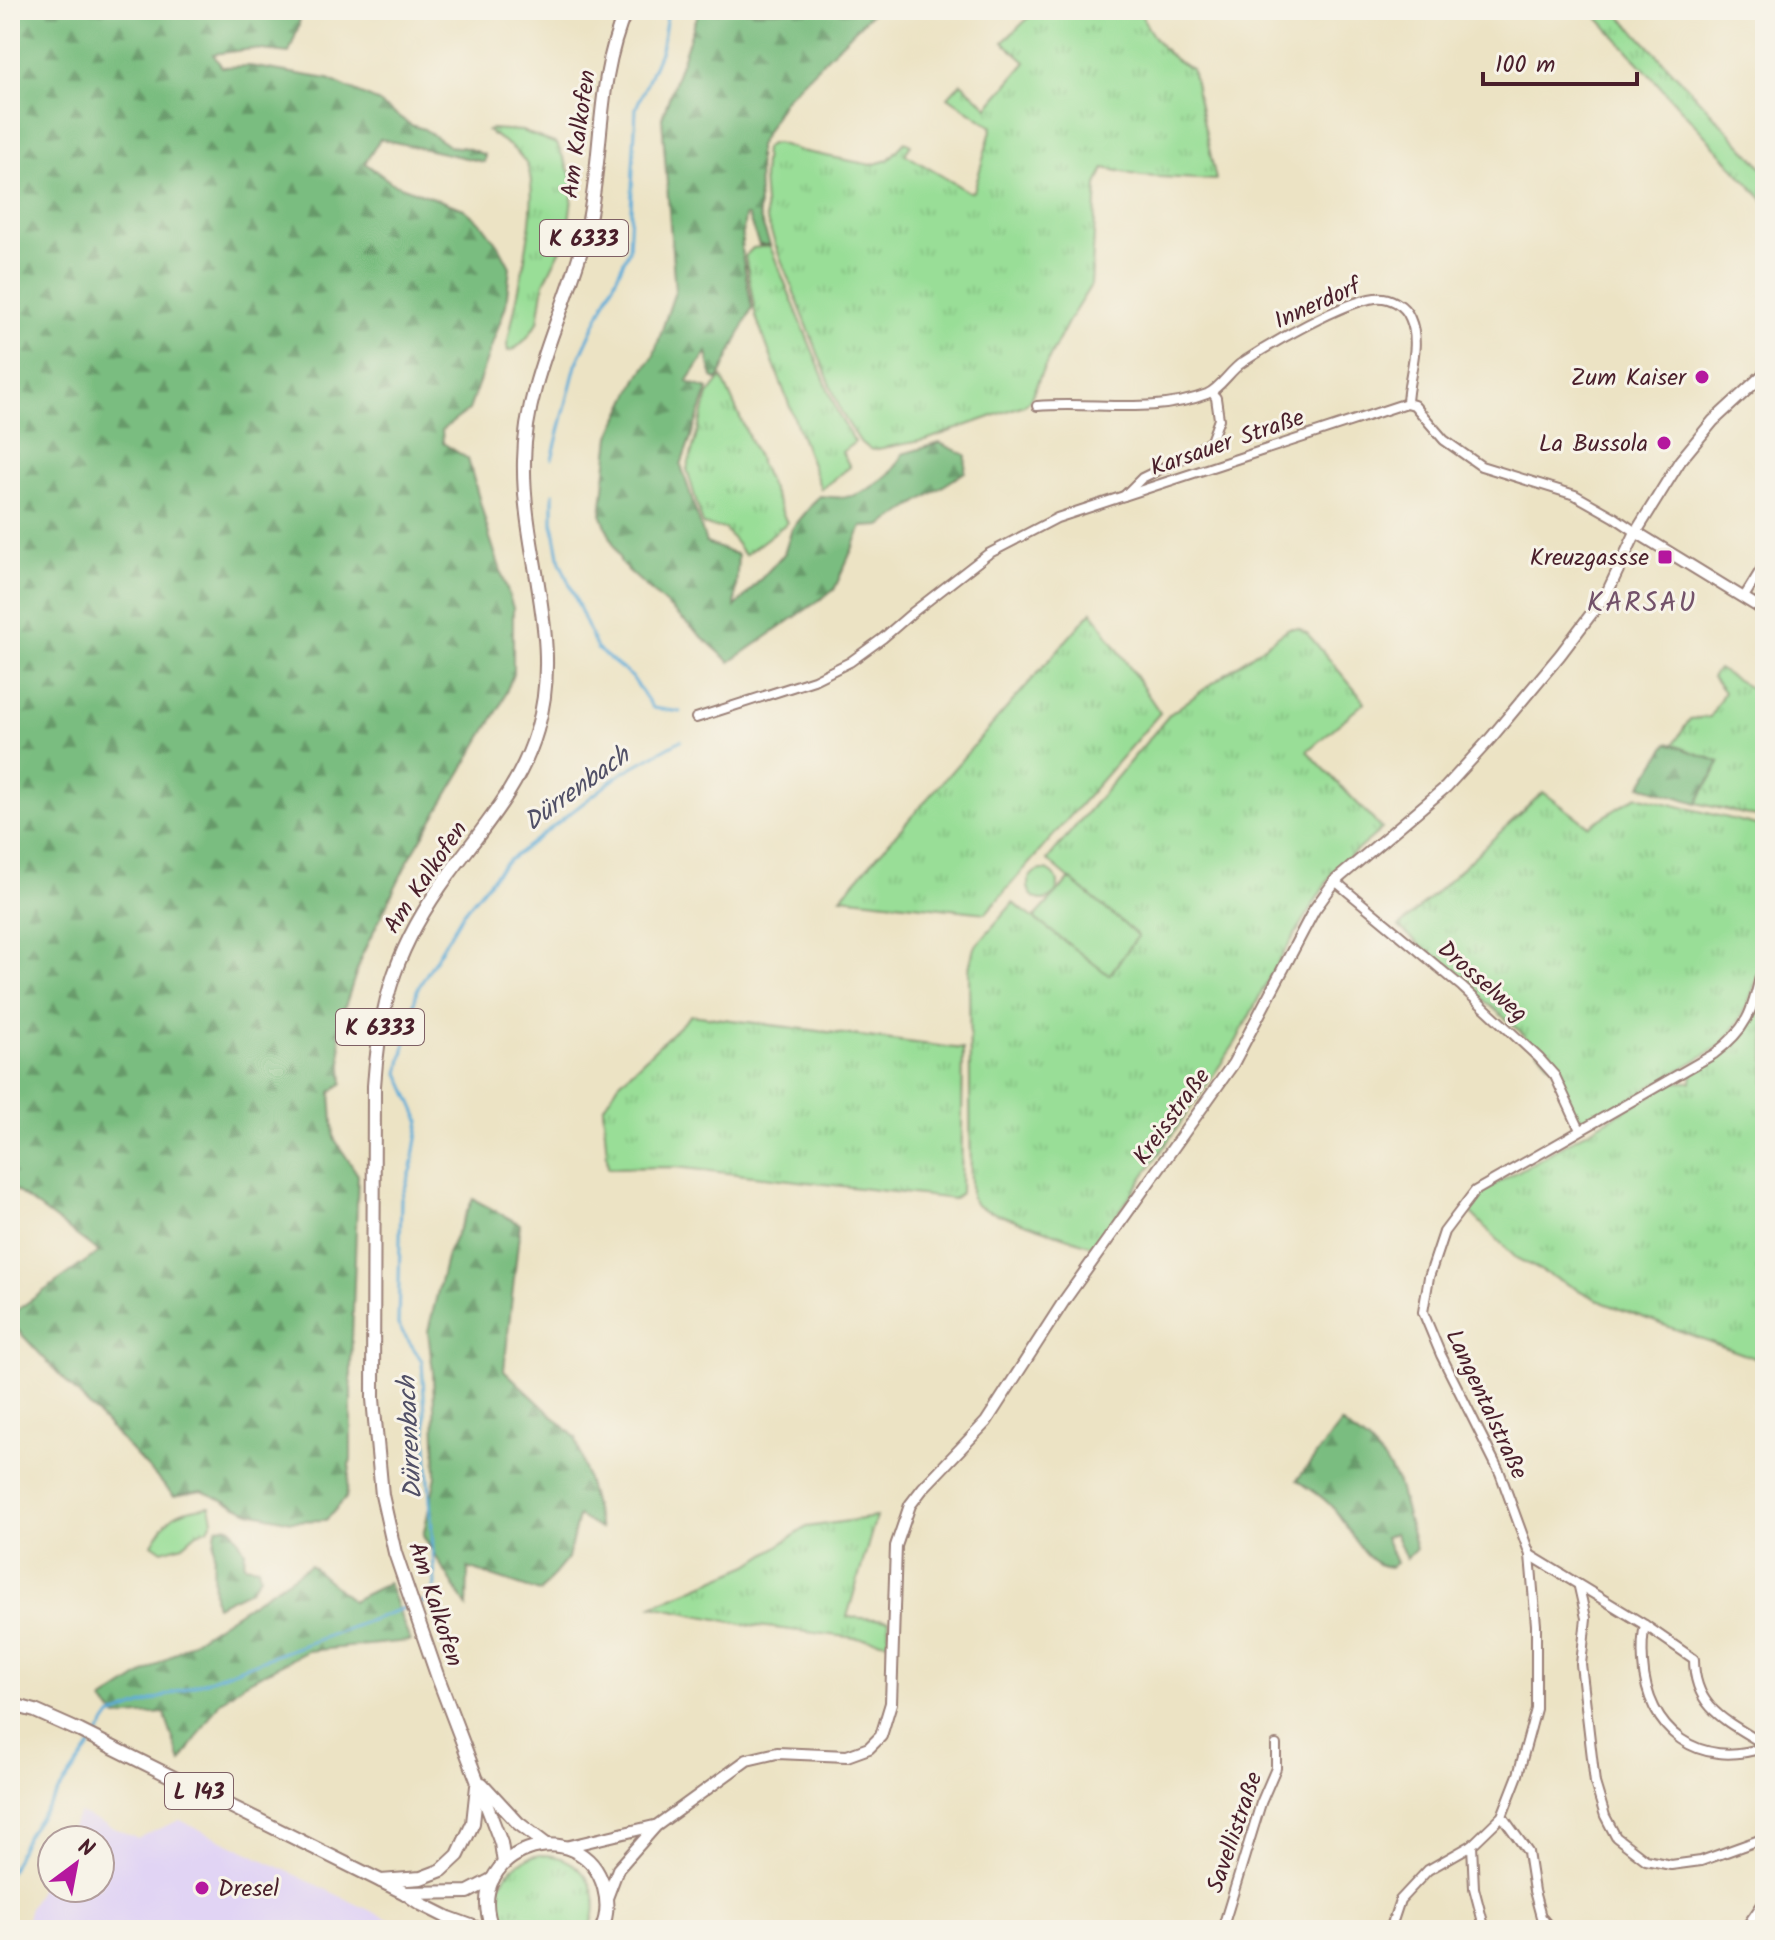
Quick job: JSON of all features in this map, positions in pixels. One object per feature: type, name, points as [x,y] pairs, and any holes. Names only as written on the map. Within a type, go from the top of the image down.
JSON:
[{"type":"main road","name":"Am Kalkofen","points":[[504,1863],[501,1843],[408,1591],[382,1495],[373,1399],[377,1041],[398,958],[448,875],[502,804],[536,735],[545,703],[548,671],[545,627],[524,494],[525,432],[536,383],[569,293],[588,225],[603,92],[626,10]]},
{"type":"main road","name":"L 143","points":[[10,1704],[35,1711],[80,1731],[405,1893],[435,1911],[482,1930]]},
{"type":"main road","name":"Am Kalkofen","points":[[478,1778],[518,1823],[547,1845]]},
{"type":"main road","points":[[380,1881],[421,1878],[442,1870],[458,1855],[473,1823],[478,1778]]},
{"type":"main road","points":[[493,1930],[487,1901],[493,1879],[504,1863],[524,1850],[547,1845],[564,1847],[581,1855],[594,1867],[607,1898],[601,1930]]},
{"type":"main road","name":"L 143","points":[[405,1893],[468,1892],[493,1879]]},
{"type":"street","name":"Innerdorf","points":[[1037,406],[1168,405],[1212,392],[1242,362],[1299,329],[1378,297],[1392,300],[1404,308],[1411,319],[1414,352],[1407,403]]},
{"type":"street","name":"Kreisstraße","points":[[607,1898],[618,1869],[656,1826],[747,1760],[777,1753],[847,1756],[869,1748],[881,1736],[891,1703],[896,1546],[910,1505],[986,1422],[1064,1301],[1233,1064],[1314,910],[1335,881],[1446,787],[1490,739],[1607,593],[1636,532],[1680,461],[1713,421],[1765,373]]},
{"type":"street","points":[[1123,498],[1142,478],[1211,441],[1219,419],[1212,392]]},
{"type":"street","points":[[1407,403],[1414,405],[1444,440],[1481,466],[1575,495],[1765,611]]},
{"type":"street","name":"Karsauer Straße","points":[[696,718],[814,680],[850,662],[988,554],[1057,518],[1407,403]]},
{"type":"street","points":[[1744,597],[1765,563]]},
{"type":"street","name":"Drosselweg","points":[[1335,881],[1462,987],[1539,1058],[1555,1076],[1580,1130]]},
{"type":"street","name":"Langentalstraße","points":[[1390,1930],[1400,1900],[1428,1870],[1472,1845],[1502,1816],[1518,1775],[1536,1709],[1536,1625],[1530,1555],[1500,1473],[1423,1312],[1429,1277],[1444,1232],[1475,1191],[1714,1054],[1733,1040],[1743,1029],[1751,1012],[1765,957]]},
{"type":"street","points":[[1530,1555],[1645,1625],[1694,1659],[1694,1679],[1704,1700],[1723,1718],[1765,1746]]},
{"type":"street","points":[[1579,1587],[1586,1618],[1581,1664],[1595,1783],[1605,1816],[1616,1837],[1646,1860],[1671,1865],[1701,1861],[1765,1838]]},
{"type":"street","points":[[1645,1625],[1642,1638],[1644,1679],[1653,1707],[1668,1731],[1694,1747],[1724,1754],[1750,1752],[1765,1746]]},
{"type":"street","name":"Savellistraße","points":[[1222,1930],[1261,1803],[1276,1768],[1276,1745]]},
{"type":"street","points":[[1502,1816],[1528,1852],[1541,1917],[1552,1930]]},
{"type":"street","name":"Kreisstraße","points":[[564,1847],[656,1826]]},
{"type":"street","points":[[1472,1845],[1474,1888],[1485,1930]]},
{"type":"street","points":[[1744,1930],[1765,1900]]},
{"type":"shaded area","points":[[79,1813],[105,1824],[73,1824]]},
{"type":"shaded area","points":[[180,1820],[411,1930],[24,1930],[36,1896],[36,1904],[116,1904],[116,1829],[137,1838]]},
{"type":"green space","points":[[10,10],[299,10],[299,25],[289,53],[252,49],[213,54],[222,67],[250,66],[328,79],[375,100],[449,146],[467,148],[485,155],[484,162],[380,139],[365,163],[392,183],[464,209],[483,225],[510,267],[506,305],[469,410],[442,430],[443,443],[468,459],[513,608],[513,674],[501,705],[408,861],[362,955],[339,1025],[343,1083],[331,1092],[334,1138],[358,1175],[351,1459],[346,1498],[326,1520],[291,1521],[250,1512],[202,1491],[174,1496],[10,1322],[10,1315],[99,1252],[10,1186]]},
{"type":"green space","points":[[875,10],[784,100],[758,146],[759,215],[770,245],[759,245],[748,216],[745,216],[741,249],[752,308],[718,380],[712,377],[707,352],[687,382],[708,389],[681,465],[706,543],[738,555],[735,607],[784,554],[792,529],[819,496],[843,498],[862,492],[888,475],[902,454],[940,443],[966,455],[965,472],[881,526],[862,527],[834,590],[730,662],[622,565],[601,514],[610,436],[638,377],[653,357],[675,291],[662,118],[699,11]]},
{"type":"green space","points":[[1037,10],[1140,10],[1160,45],[1192,69],[1216,180],[1141,176],[1104,168],[1097,185],[1091,285],[1068,322],[1030,400],[1024,405],[926,440],[872,450],[861,443],[842,414],[778,252],[766,218],[763,178],[765,148],[777,143],[871,165],[888,160],[905,142],[911,145],[905,154],[969,192],[974,191],[992,127],[948,97],[961,83],[988,107],[1026,62],[1003,42]]},
{"type":"green space","points":[[1591,10],[1615,10],[1765,170],[1765,202]]},
{"type":"green space","points":[[487,131],[522,131],[557,144],[574,182],[567,237],[544,283],[538,322],[526,339],[508,351],[532,198],[525,162],[508,145]]},
{"type":"green space","points":[[770,246],[839,416],[855,442],[842,452],[850,467],[821,489],[756,317],[745,256],[753,248]]},
{"type":"green space","points":[[722,377],[787,523],[745,555],[725,529],[703,525],[687,469],[708,395]]},
{"type":"green space","points":[[1092,611],[1160,713],[986,913],[841,897]]},
{"type":"green space","points":[[1289,628],[1298,628],[1308,634],[1365,702],[1307,751],[1382,829],[1335,869],[1270,976],[1236,1042],[1095,1247],[976,1205],[971,1197],[969,968],[974,948],[1013,903],[1110,974],[1138,936],[1047,860],[1170,714]]},
{"type":"green space","points":[[1718,669],[1765,697],[1765,819],[1697,803],[1720,762],[1673,745],[1690,719],[1710,717],[1724,692],[1712,677]]},
{"type":"green space","points":[[1668,743],[1720,762],[1697,803],[1641,786]]},
{"type":"green space","points":[[1543,792],[1589,826],[1637,796],[1765,827],[1763,943],[1750,998],[1738,1024],[1720,1046],[1594,1120],[1576,1116],[1556,1071],[1521,1032],[1399,927]]},
{"type":"green space","points":[[1043,870],[1049,871],[1057,879],[1057,891],[1049,899],[1043,900],[1037,899],[1029,891],[1028,885],[1029,879],[1037,871]]},
{"type":"green space","points":[[1070,879],[1138,936],[1109,975],[1034,918]]},
{"type":"green space","points":[[1765,968],[1765,1362],[1604,1303],[1516,1258],[1466,1208],[1480,1193],[1674,1082],[1691,1082],[1692,1071],[1740,1037],[1747,1026]]},
{"type":"green space","points":[[691,1015],[963,1049],[961,1193],[954,1199],[676,1167],[608,1168],[603,1108],[619,1083]]},
{"type":"green space","points":[[473,1199],[520,1224],[504,1370],[576,1438],[600,1529],[578,1516],[568,1558],[540,1592],[468,1568],[467,1607],[423,1536],[436,1476],[433,1372],[428,1331],[447,1254]]},
{"type":"green space","points":[[1341,1423],[1367,1442],[1384,1460],[1398,1483],[1416,1549],[1406,1559],[1395,1533],[1385,1537],[1396,1563],[1390,1567],[1372,1560],[1329,1504],[1297,1480]]},
{"type":"green space","points":[[210,1506],[213,1519],[208,1529],[197,1533],[183,1545],[162,1551],[152,1544],[175,1515]]},
{"type":"green space","points":[[876,1517],[847,1617],[889,1620],[888,1642],[742,1624],[652,1606],[749,1565],[807,1527]]},
{"type":"green space","points":[[217,1527],[232,1528],[245,1551],[244,1565],[258,1567],[260,1576],[250,1590],[216,1606],[216,1532]]},
{"type":"green space","points":[[310,1565],[352,1601],[388,1583],[410,1641],[307,1651],[243,1684],[219,1703],[181,1762],[164,1713],[117,1717],[102,1701]]},
{"type":"green space","points":[[539,1855],[567,1861],[586,1878],[595,1902],[589,1930],[502,1930],[496,1905],[501,1883],[516,1865]]},
{"type":"waterway","name":"Dürrenbach","points":[[552,459],[576,365],[629,250],[636,108],[661,50],[667,16],[671,10]]},
{"type":"waterway","name":"Dürrenbach","points":[[553,493],[553,524],[560,562],[597,649],[632,677],[653,708],[680,712]]},
{"type":"waterway","name":"Dürrenbach","points":[[416,1604],[428,1601],[435,1585],[422,1361],[398,1325],[401,1199],[412,1168],[420,1121],[399,1073],[417,990],[463,913],[503,865],[622,773],[681,740]]},
{"type":"waterway","name":"Dürrenbach","points":[[98,1735],[111,1716],[409,1606]]},
{"type":"waterway","name":"Dürrenbach","points":[[10,1872],[27,1835],[94,1742]]},
{"type":"place","name":"Zum Kaiser","points":[[1702,377]]},
{"type":"place","name":"La Bussola","points":[[1664,443]]},
{"type":"place","name":"Kreuzgassse","points":[[1665,557]]},
{"type":"place","name":"Dresel","points":[[202,1888]]},
{"type":"district","name":"KARSAU","points":[[1642,601]]}]
